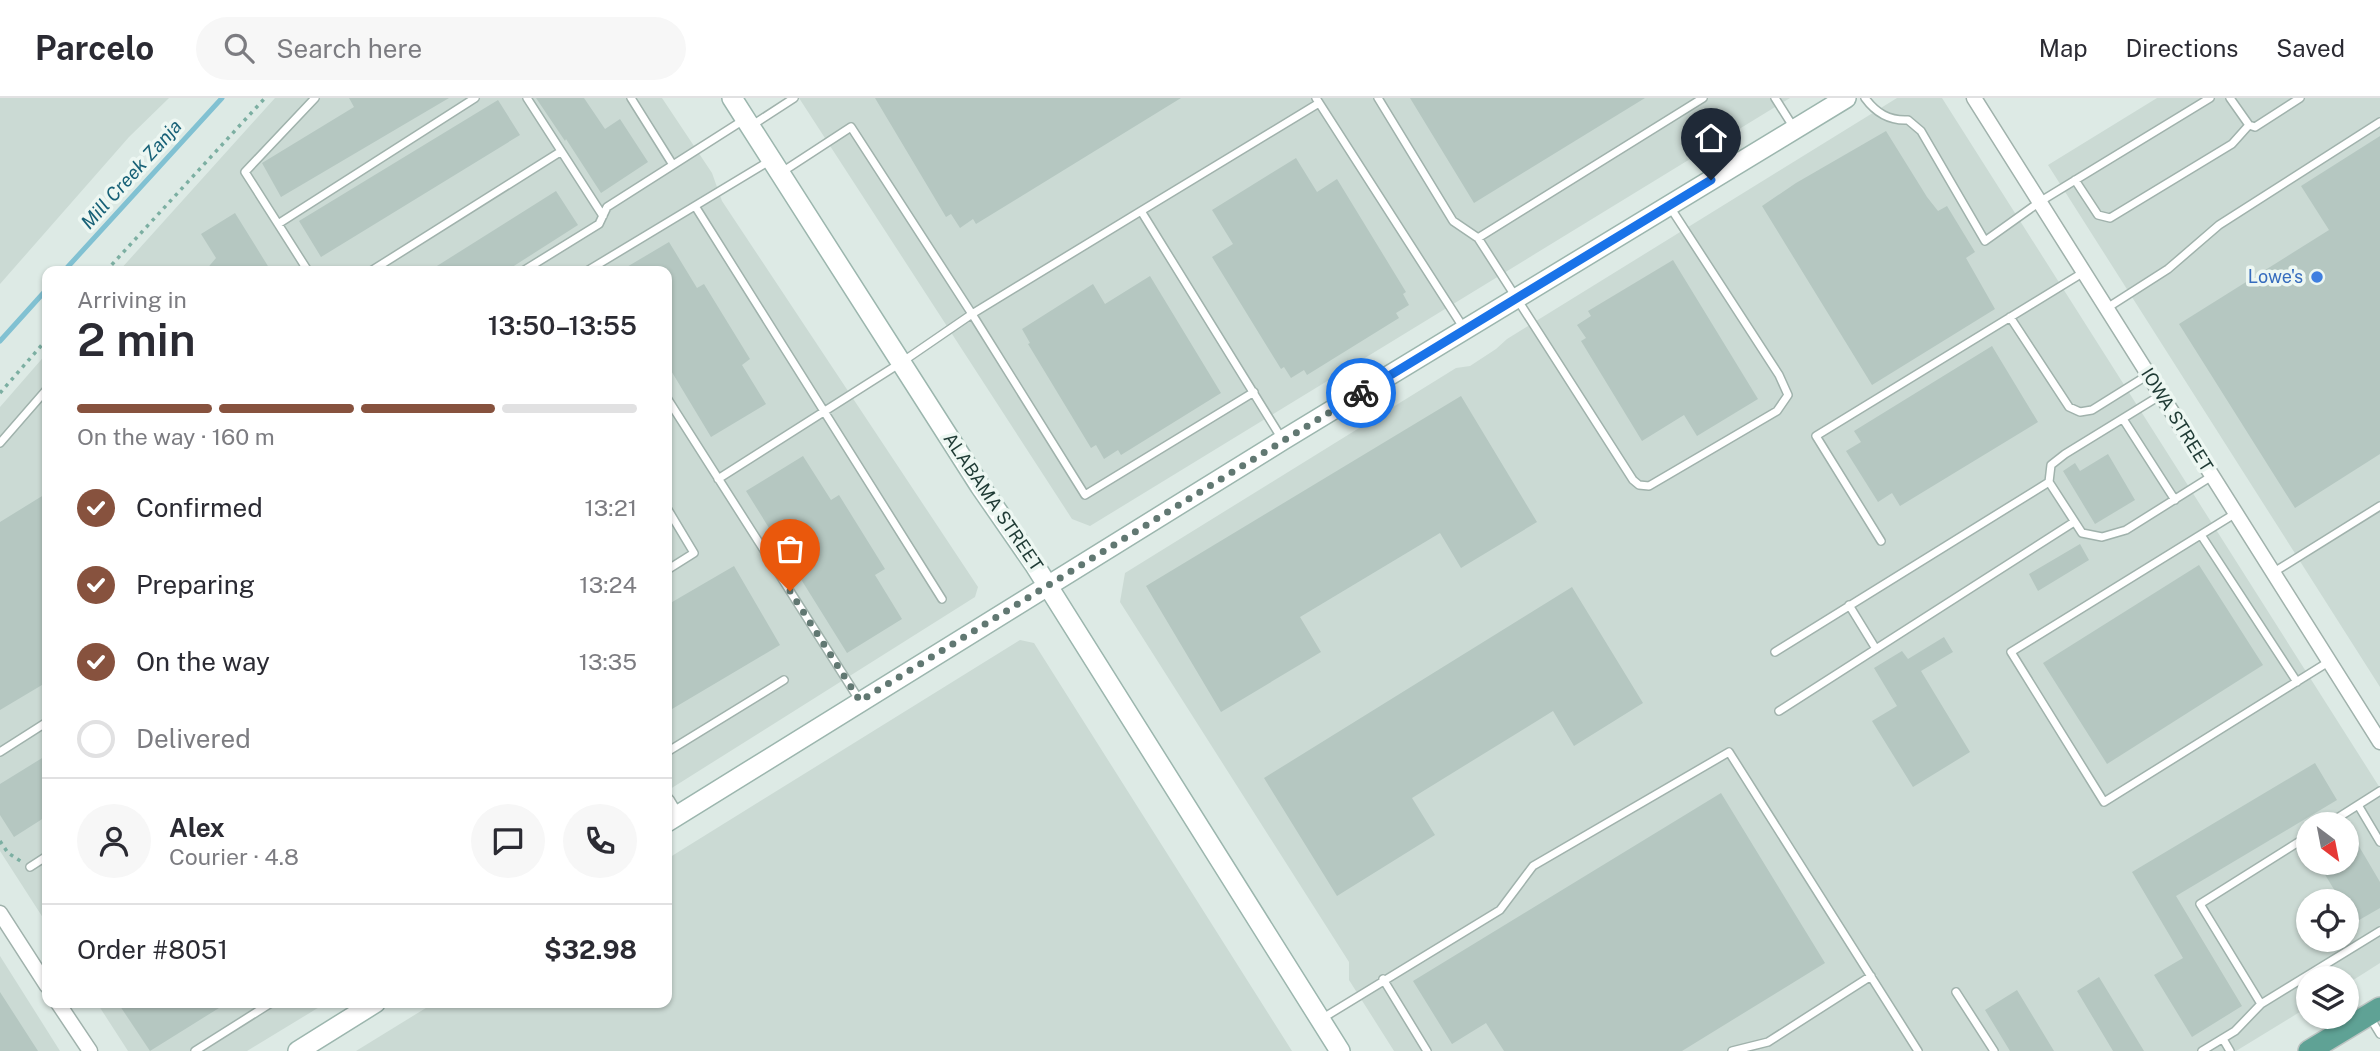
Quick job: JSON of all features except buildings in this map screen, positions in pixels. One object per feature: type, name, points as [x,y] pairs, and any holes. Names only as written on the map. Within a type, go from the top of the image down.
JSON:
[{"type":"main road","points":[[2309,1051],[2374,1012]]},
{"type":"street","name":"ALABAMA STREET","points":[[732,98],[980,486],[1048,585],[1340,1051]]},
{"type":"street","points":[[672,812],[860,701],[1846,98]]},
{"type":"street","name":"IOWA STREET","points":[[1974,98],[2380,742]]},
{"type":"street","points":[[2,918],[42,978]]},
{"type":"street","points":[[61,1008],[90,1051]]},
{"type":"street","points":[[298,1051],[348,1010]]},
{"type":"lane","points":[[305,266],[245,172],[315,98]]},
{"type":"lane","points":[[278,224],[475,98]]},
{"type":"lane","points":[[527,98],[603,216]]},
{"type":"lane","points":[[631,98],[673,165]]},
{"type":"lane","points":[[531,266],[599,224],[607,207],[673,165],[794,98]]},
{"type":"lane","points":[[1378,98],[1453,221],[1478,238],[1633,480],[1639,485],[1649,486],[1777,411],[1788,395],[1779,375],[1670,206]]},
{"type":"lane","points":[[1478,238],[1703,98]]},
{"type":"lane","points":[[1775,98],[1794,129]]},
{"type":"lane","points":[[1865,98],[1874,111],[1896,121],[1908,120],[1920,131],[1985,241],[2041,201],[2210,98]]},
{"type":"lane","points":[[2230,98],[2249,125],[2255,127],[2300,98]]},
{"type":"lane","points":[[718,479],[902,362],[972,314],[1318,101],[1465,331]]},
{"type":"lane","points":[[2107,308],[2168,269],[2219,225],[2380,122]]},
{"type":"lane","points":[[2075,180],[2098,215],[2110,218],[2232,144],[2249,125]]},
{"type":"lane","points":[[595,266],[695,206],[851,127],[1085,495],[1254,392]]},
{"type":"lane","points":[[379,266],[560,152]]},
{"type":"lane","points":[[695,206],[942,599]]},
{"type":"lane","points":[[1141,211],[1283,440]]},
{"type":"lane","points":[[1881,541],[1816,436],[2084,272]]},
{"type":"lane","points":[[2010,317],[2068,407],[2080,412],[2092,410],[2148,374]]},
{"type":"lane","points":[[0,443],[42,395]]},
{"type":"lane","points":[[2161,395],[2065,454],[2051,466],[2049,482],[2074,522],[2082,533],[2102,537],[2126,530],[2213,476]]},
{"type":"lane","points":[[672,406],[860,701]]},
{"type":"lane","points":[[2123,419],[2175,500]]},
{"type":"lane","points":[[1775,652],[2049,482]]},
{"type":"lane","points":[[2274,572],[2380,506]]},
{"type":"lane","points":[[2236,513],[2011,652],[2104,802],[2330,661]]},
{"type":"lane","points":[[672,516],[694,553],[672,567]]},
{"type":"lane","points":[[1779,711],[2074,522]]},
{"type":"lane","points":[[2201,535],[2297,682]]},
{"type":"lane","points":[[1849,606],[1876,649]]},
{"type":"lane","points":[[672,749],[784,680]]},
{"type":"lane","points":[[0,752],[42,725]]},
{"type":"lane","points":[[1320,1019],[1500,910],[1533,866],[1729,752],[1918,1051]]},
{"type":"lane","points":[[2347,812],[2380,791]]},
{"type":"lane","points":[[2358,805],[2380,842]]},
{"type":"lane","points":[[2261,1003],[2200,904],[2296,844]]},
{"type":"lane","points":[[30,867],[42,859]]},
{"type":"lane","points":[[2202,1051],[2235,1031],[2261,1003],[2380,931]]},
{"type":"lane","points":[[1732,1051],[1768,1042],[1871,976]]},
{"type":"lane","points":[[1383,979],[1427,1051]]},
{"type":"lane","points":[[1956,992],[1994,1051]]},
{"type":"lane","points":[[195,1051],[263,1008]]},
{"type":"lane","points":[[2374,1012],[2380,1034]]},
{"type":"lane","points":[[2223,1039],[2230,1051]]},
{"type":"path","points":[[111,266],[265,98]]},
{"type":"path","points":[[0,393],[42,345]]},
{"type":"path","points":[[0,841],[8,853],[30,867]]},
{"type":"shaded area","points":[[0,98],[169,98],[129,137],[0,284]]},
{"type":"shaded area","points":[[275,98],[662,98],[712,173],[722,201],[978,587],[975,597],[672,788],[672,266],[124,266]]},
{"type":"shaded area","points":[[799,98],[1790,98],[1090,526],[1072,519]]},
{"type":"shaded area","points":[[1897,98],[1942,98],[2380,788],[2380,963],[2359,976],[2359,966],[2296,966],[2296,1014],[2236,1051],[1394,1051],[1349,980],[1349,962],[1120,602],[1125,573],[1456,368],[1470,366],[1507,339]]},
{"type":"shaded area","points":[[2157,98],[2380,98],[2380,687],[2048,165]]},
{"type":"shaded area","points":[[42,359],[42,916],[0,851],[0,407]]},
{"type":"shaded area","points":[[1020,640],[1034,643],[1292,1051],[356,1051],[426,1008],[672,1008],[672,856]]},
{"type":"shaded area","points":[[0,956],[60,1051],[0,1051]]},
{"type":"shaded area","points":[[100,1008],[318,1008],[247,1051],[128,1051]]},
{"type":"waterway","name":"Mill Creek Zanja","points":[[69,266],[222,98]]},
{"type":"waterway","name":"Mill Creek Zanja","points":[[0,341],[42,295]]},
{"type":"way so far","points":[[790,591],[860,701],[1361,393]]},
{"type":"place","name":"Lowe's","points":[[2317,277]]},
{"type":"route","points":[[1361,393],[1711,180]]}]
